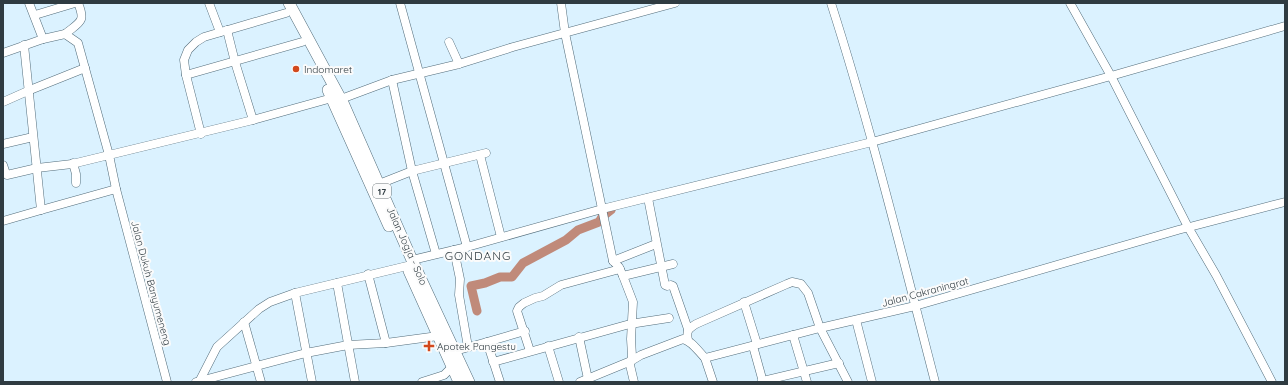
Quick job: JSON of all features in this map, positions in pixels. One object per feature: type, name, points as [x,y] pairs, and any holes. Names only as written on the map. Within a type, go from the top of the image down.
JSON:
[{"type":"highway","name":"Jalan Jogja - Solo","points":[[285,6],[302,42],[337,99],[410,263],[455,351],[459,382]]},
{"type":"highway","name":"Jalan Jogja - Solo","points":[[285,6],[337,99],[379,184],[438,336],[469,382]]},
{"type":"street","points":[[29,3],[43,38]]},
{"type":"street","points":[[35,15],[74,3]]},
{"type":"street","points":[[3,53],[43,38],[65,34],[82,19],[82,13],[78,3]]},
{"type":"street","points":[[209,3],[223,31],[235,62],[253,120]]},
{"type":"street","points":[[400,3],[467,247]]},
{"type":"street","points":[[561,3],[565,33],[613,261],[621,272],[633,302],[630,365],[634,382]]},
{"type":"street","points":[[3,165],[7,175],[37,168],[73,163],[202,134],[337,99],[392,80],[458,64],[675,3]]},
{"type":"street","points":[[831,3],[845,46],[872,142],[935,382]]},
{"type":"street","points":[[1070,3],[1112,76],[1188,227],[1216,275],[1272,382]]},
{"type":"street","points":[[202,134],[186,75],[184,60],[188,50],[204,37],[285,6]]},
{"type":"street","points":[[198,382],[217,347],[244,322],[270,302],[295,293],[337,283],[410,263],[436,254],[467,247],[602,209],[872,142],[1112,76],[1285,26]]},
{"type":"street","name":"Jalan Dukuh Banyumeneng","points":[[65,34],[78,43],[109,155],[116,189],[167,382]]},
{"type":"street","points":[[186,75],[302,42]]},
{"type":"street","points":[[449,42],[458,64]]},
{"type":"street","points":[[24,45],[30,90],[33,136],[41,210]]},
{"type":"street","points":[[3,102],[85,68]]},
{"type":"street","points":[[392,80],[412,172],[436,254]]},
{"type":"street","points":[[3,144],[33,136]]},
{"type":"street","points":[[379,184],[412,172],[483,154],[501,237]]},
{"type":"street","points":[[73,163],[76,174],[76,183]]},
{"type":"street","points":[[3,221],[116,189]]},
{"type":"street","points":[[648,198],[664,285],[673,286],[688,329],[688,340],[705,358],[713,382]]},
{"type":"street","name":"Jalan Cakraningrat","points":[[705,358],[820,328],[915,306],[1188,227],[1285,202]]},
{"type":"street","points":[[613,261],[656,244]]},
{"type":"street","points":[[454,250],[460,279],[459,295],[468,347]]},
{"type":"street","points":[[530,351],[518,311],[519,307],[524,303],[543,296],[556,287],[564,284],[597,276],[673,264]]},
{"type":"street","points":[[368,274],[386,343]]},
{"type":"street","points":[[688,329],[744,302],[792,282],[801,284],[808,293],[820,328],[839,362],[848,382]]},
{"type":"street","points":[[337,283],[355,382]]},
{"type":"street","points":[[295,293],[312,382]]},
{"type":"street","points":[[744,302],[755,345],[762,382],[839,362]]},
{"type":"street","points":[[493,362],[632,323],[669,318]]},
{"type":"street","points":[[856,320],[872,382]]},
{"type":"street","points":[[244,322],[261,382]]},
{"type":"street","points":[[455,351],[525,331]]},
{"type":"street","points":[[793,335],[807,382]]},
{"type":"street","points":[[198,382],[306,353],[348,345],[386,343],[438,336]]},
{"type":"street","points":[[579,337],[584,380],[670,343],[683,339],[688,340]]},
{"type":"street","points":[[487,342],[500,382]]},
{"type":"street","points":[[548,346],[559,382]]},
{"type":"street","points":[[422,382],[444,375],[456,364]]},
{"type":"waterway","points":[[477,311],[471,286],[485,283],[500,277],[512,277],[523,263],[566,240],[578,230],[599,222],[602,217],[611,210],[612,207]]},
{"type":"place","name":"Indomaret","points":[[296,69]]},
{"type":"place","name":"Apotek Pangestu","points":[[429,346]]},
{"type":"district","name":"GONDANG","points":[[478,255]]}]
